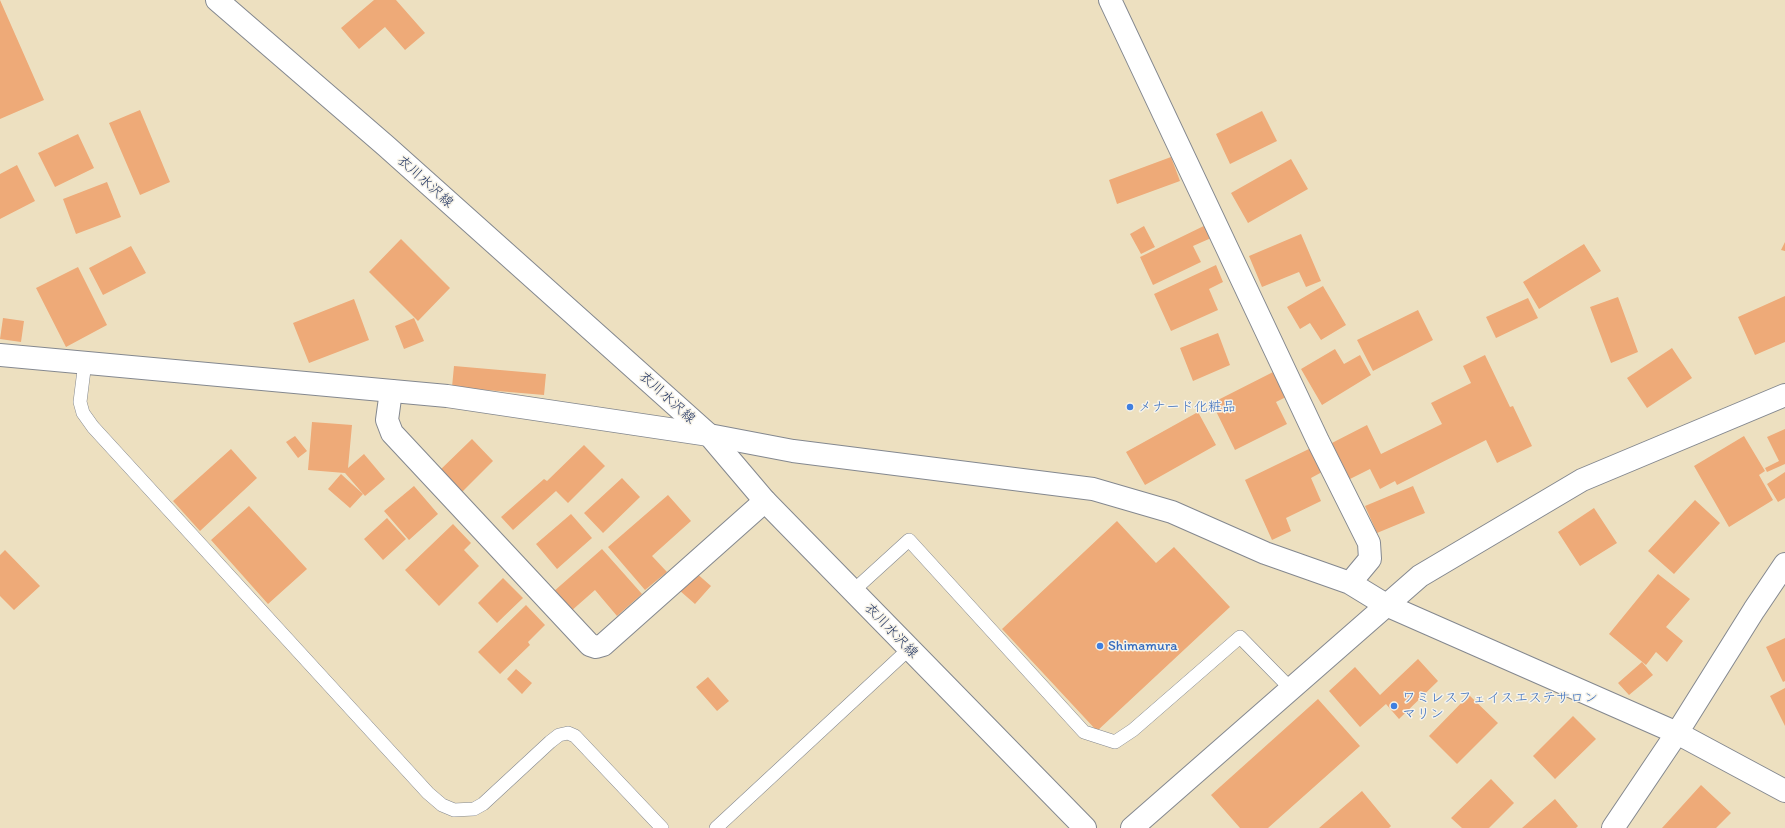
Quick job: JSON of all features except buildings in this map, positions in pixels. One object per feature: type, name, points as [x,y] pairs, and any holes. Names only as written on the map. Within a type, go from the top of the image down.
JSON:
[{"type":"street","name":"衣川水沢線","points":[[217,0],[386,146],[709,435],[764,501],[1084,828]]},
{"type":"street","points":[[1110,0],[1318,441],[1369,543],[1370,559],[1350,583]]},
{"type":"street","points":[[0,354],[447,396],[709,435],[793,450],[1092,489],[1172,512],[1265,553],[1350,583],[1386,605],[1677,733],[1785,791]]},
{"type":"street","points":[[391,391],[387,420],[392,433],[590,645],[596,647],[603,645],[764,501]]},
{"type":"street","points":[[1132,828],[1420,576],[1582,480],[1785,395]]},
{"type":"street","points":[[1613,828],[1677,733],[1754,610],[1785,564]]},
{"type":"lane","points":[[85,362],[80,402],[83,413],[93,427],[428,793],[442,805],[454,810],[474,809],[483,804],[550,742],[559,735],[568,733],[575,736],[662,828]]},
{"type":"lane","points":[[853,592],[909,540],[1084,732],[1115,742],[1133,730],[1240,637],[1291,689]]},
{"type":"lane","points":[[716,828],[909,649]]},
{"type":"place","name":"メナード化粧品","points":[[1130,407]]},
{"type":"place","name":"Shimamura","points":[[1100,646]]},
{"type":"place","name":"ワミレスフェイスエステサロン マリン","points":[[1394,706]]}]
